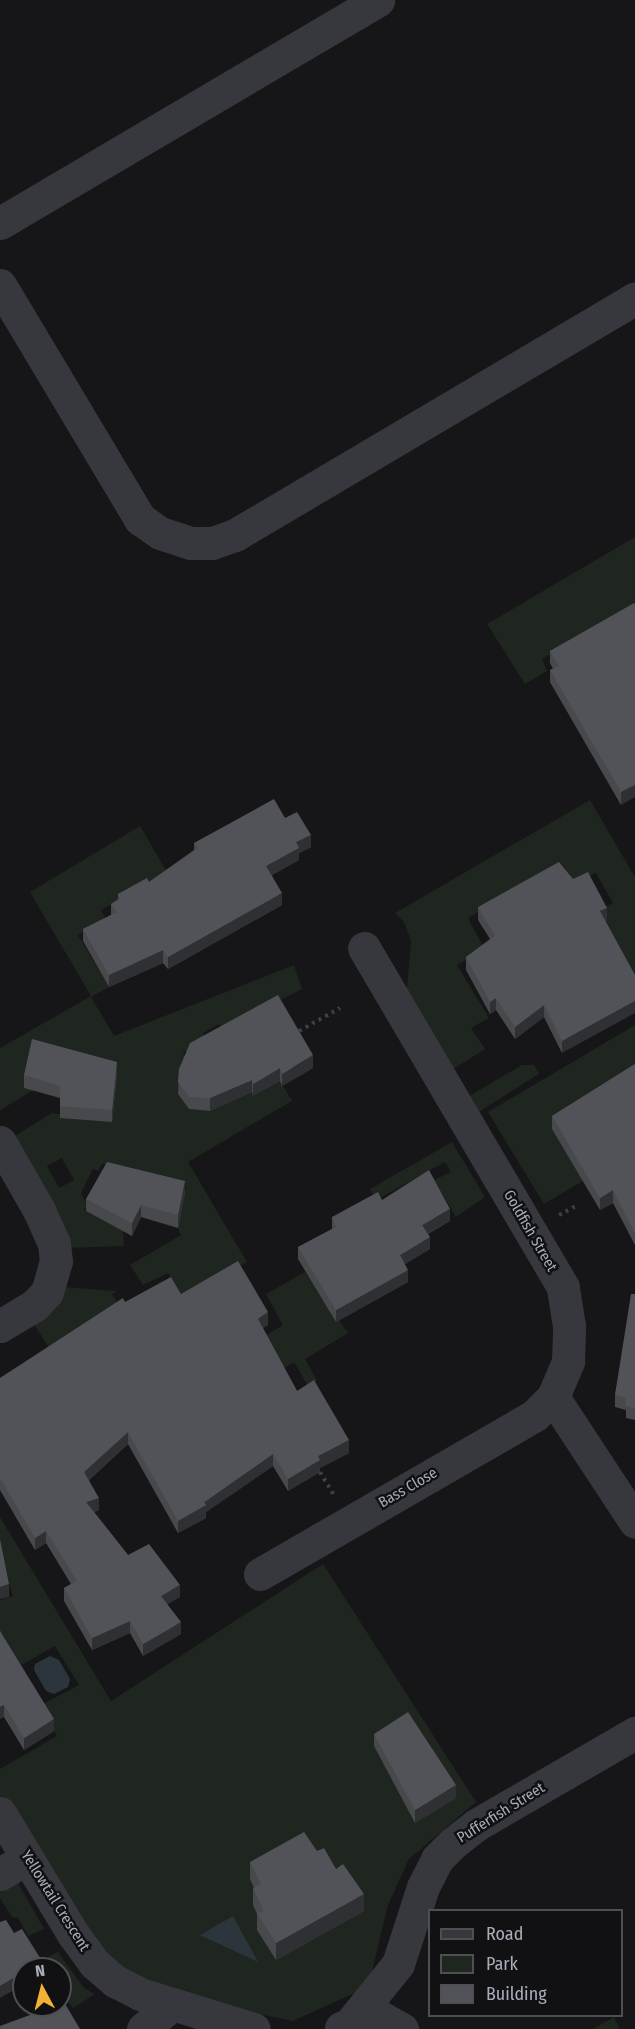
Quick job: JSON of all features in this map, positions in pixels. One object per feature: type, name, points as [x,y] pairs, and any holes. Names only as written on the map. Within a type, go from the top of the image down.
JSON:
[{"type":"street","points":[[0,223],[378,0]]},
{"type":"street","points":[[0,285],[140,519],[160,533],[191,543],[212,543],[235,535],[635,298]]},
{"type":"street","name":"Goldfish Street","points":[[364,948],[563,1287],[569,1326],[567,1361],[552,1397]]},
{"type":"street","points":[[0,1142],[39,1210],[54,1243],[56,1261],[47,1292],[35,1305],[0,1326]]},
{"type":"street","points":[[552,1397],[635,1522]]},
{"type":"street","name":"Bass Close","points":[[260,1574],[535,1414],[552,1397]]},
{"type":"street","name":"Pufferfish Street","points":[[346,2025],[398,1964],[423,1887],[437,1859],[476,1825],[635,1733]]},
{"type":"street","name":"Yellowtail Crescent","points":[[0,1813],[14,1866],[94,1963],[132,1990],[254,2029]]},
{"type":"street","name":"Pufferfish Street","points":[[398,1964],[408,2029]]},
{"type":"street","points":[[143,2029],[173,2004]]},
{"type":"street","name":"Pufferfish Street","points":[[346,2025],[382,2018],[402,2029]]},
{"type":"path","points":[[299,1031],[340,1008]]},
{"type":"path","points":[[320,1472],[339,1504]]},
{"type":"green space","points":[[635,537],[635,606],[542,659],[547,671],[525,684],[487,624]]},
{"type":"green space","points":[[590,800],[635,877],[635,989],[600,923],[601,909],[613,903],[596,873],[574,883],[561,863],[468,918],[485,950],[457,965],[489,1018],[471,1028],[485,1049],[447,1073],[406,1000],[411,941],[404,922],[395,913]]},
{"type":"green space","points":[[140,826],[167,872],[101,910],[105,918],[78,935],[109,987],[91,997],[114,1036],[294,965],[302,989],[222,1030],[219,1024],[203,1033],[205,1040],[183,1053],[189,1067],[178,1094],[189,1109],[210,1111],[252,1092],[254,1096],[280,1081],[292,1101],[188,1162],[247,1262],[183,1296],[168,1273],[143,1285],[130,1265],[181,1235],[178,1228],[186,1186],[102,1164],[98,1171],[93,1169],[81,1193],[87,1205],[84,1210],[123,1231],[124,1246],[66,1248],[10,1139],[52,1113],[60,1114],[60,1118],[117,1075],[34,1090],[0,1110],[0,1048],[91,996],[30,892]],"holes":[[[62,1158],[74,1180],[59,1188],[47,1166]]]},
{"type":"green space","points":[[635,1025],[635,1066],[593,1175],[544,1204],[488,1112]]},
{"type":"green space","points":[[522,1065],[534,1065],[539,1074],[474,1115],[464,1099]]},
{"type":"green space","points":[[452,1142],[485,1197],[456,1217],[434,1180],[451,1172],[445,1162],[376,1200],[370,1189]]},
{"type":"green space","points":[[305,1272],[348,1333],[305,1359],[317,1381],[308,1386],[294,1362],[283,1369],[205,1372],[283,1325],[266,1294]]},
{"type":"green space","points":[[62,1287],[117,1291],[112,1294],[120,1307],[49,1348],[31,1319]]},
{"type":"green space","points":[[0,1517],[111,1701],[323,1564],[476,1802],[409,1859],[388,1905],[368,1987],[293,2021],[209,2004],[110,1965],[0,1797],[0,1769],[57,1736],[39,1706],[79,1685],[55,1646],[16,1668],[0,1646],[0,1600],[13,1596],[0,1552]]},
{"type":"green space","points":[[10,1881],[18,1883],[44,1929],[28,1936],[18,1918],[12,1917],[0,1898],[0,1888]]},
{"type":"green space","points":[[58,1952],[62,1957],[47,1957]]},
{"type":"green space","points":[[72,1971],[84,1988],[95,1994],[73,2008]]},
{"type":"green space","points":[[614,2017],[620,2029],[593,2029]]},
{"type":"shaded area","points":[[50,1656],[59,1660],[70,1679],[68,1687],[54,1694],[46,1691],[34,1670],[35,1664]]},
{"type":"shaded area","points":[[233,1916],[258,1962],[200,1935]]},
{"type":"building","points":[[634,603],[635,785],[621,792],[550,670],[559,666],[550,651]]},
{"type":"building","points":[[274,799],[285,818],[297,812],[311,835],[296,842],[299,848],[266,866],[282,893],[168,957],[163,950],[109,975],[83,929],[117,912],[111,904],[120,899],[118,894],[147,878],[149,882],[198,848],[194,843]]},
{"type":"building","points":[[559,862],[573,879],[588,872],[607,908],[600,911],[635,975],[635,1001],[562,1041],[544,1005],[515,1027],[496,998],[490,1002],[466,957],[495,936],[478,907]]},
{"type":"building","points":[[278,995],[313,1055],[282,1074],[280,1068],[253,1084],[252,1080],[210,1098],[189,1097],[178,1082],[179,1069],[190,1043]]},
{"type":"building","points":[[32,1039],[117,1062],[112,1110],[60,1106],[60,1086],[24,1075]]},
{"type":"building","points":[[635,1064],[635,1233],[613,1190],[600,1198],[552,1116]]},
{"type":"building","points":[[107,1162],[185,1181],[178,1215],[141,1205],[132,1223],[86,1199]]},
{"type":"building","points":[[429,1170],[450,1209],[422,1225],[430,1237],[400,1255],[408,1270],[336,1310],[298,1247],[336,1227],[332,1217],[378,1192],[382,1200]]},
{"type":"building","points":[[238,1261],[268,1312],[258,1319],[297,1391],[314,1380],[349,1440],[318,1456],[320,1460],[288,1479],[273,1454],[204,1502],[206,1505],[178,1521],[128,1432],[84,1472],[99,1498],[86,1502],[128,1555],[149,1544],[180,1585],[161,1596],[181,1622],[143,1644],[130,1621],[92,1638],[64,1588],[77,1581],[46,1531],[35,1538],[0,1478],[0,1378],[123,1298],[125,1302],[171,1277],[181,1294]]},
{"type":"building","points":[[631,1294],[635,1294],[635,1408],[626,1406],[626,1398],[615,1395]]},
{"type":"building","points":[[0,1539],[9,1584],[0,1587]]},
{"type":"building","points":[[0,1631],[54,1719],[24,1738],[4,1705],[0,1707]]},
{"type":"building","points":[[408,1712],[456,1785],[415,1810],[374,1734]]},
{"type":"building","points":[[304,1832],[317,1851],[324,1848],[336,1869],[343,1864],[364,1894],[276,1943],[257,1913],[264,1911],[253,1888],[261,1884],[250,1862]]},
{"type":"building","points":[[6,1920],[14,1933],[22,1929],[40,1957],[12,1957],[12,1979],[0,1986],[0,1922]]},
{"type":"building","points":[[72,2016],[80,2029],[0,2029],[0,2026],[24,2017]]}]
